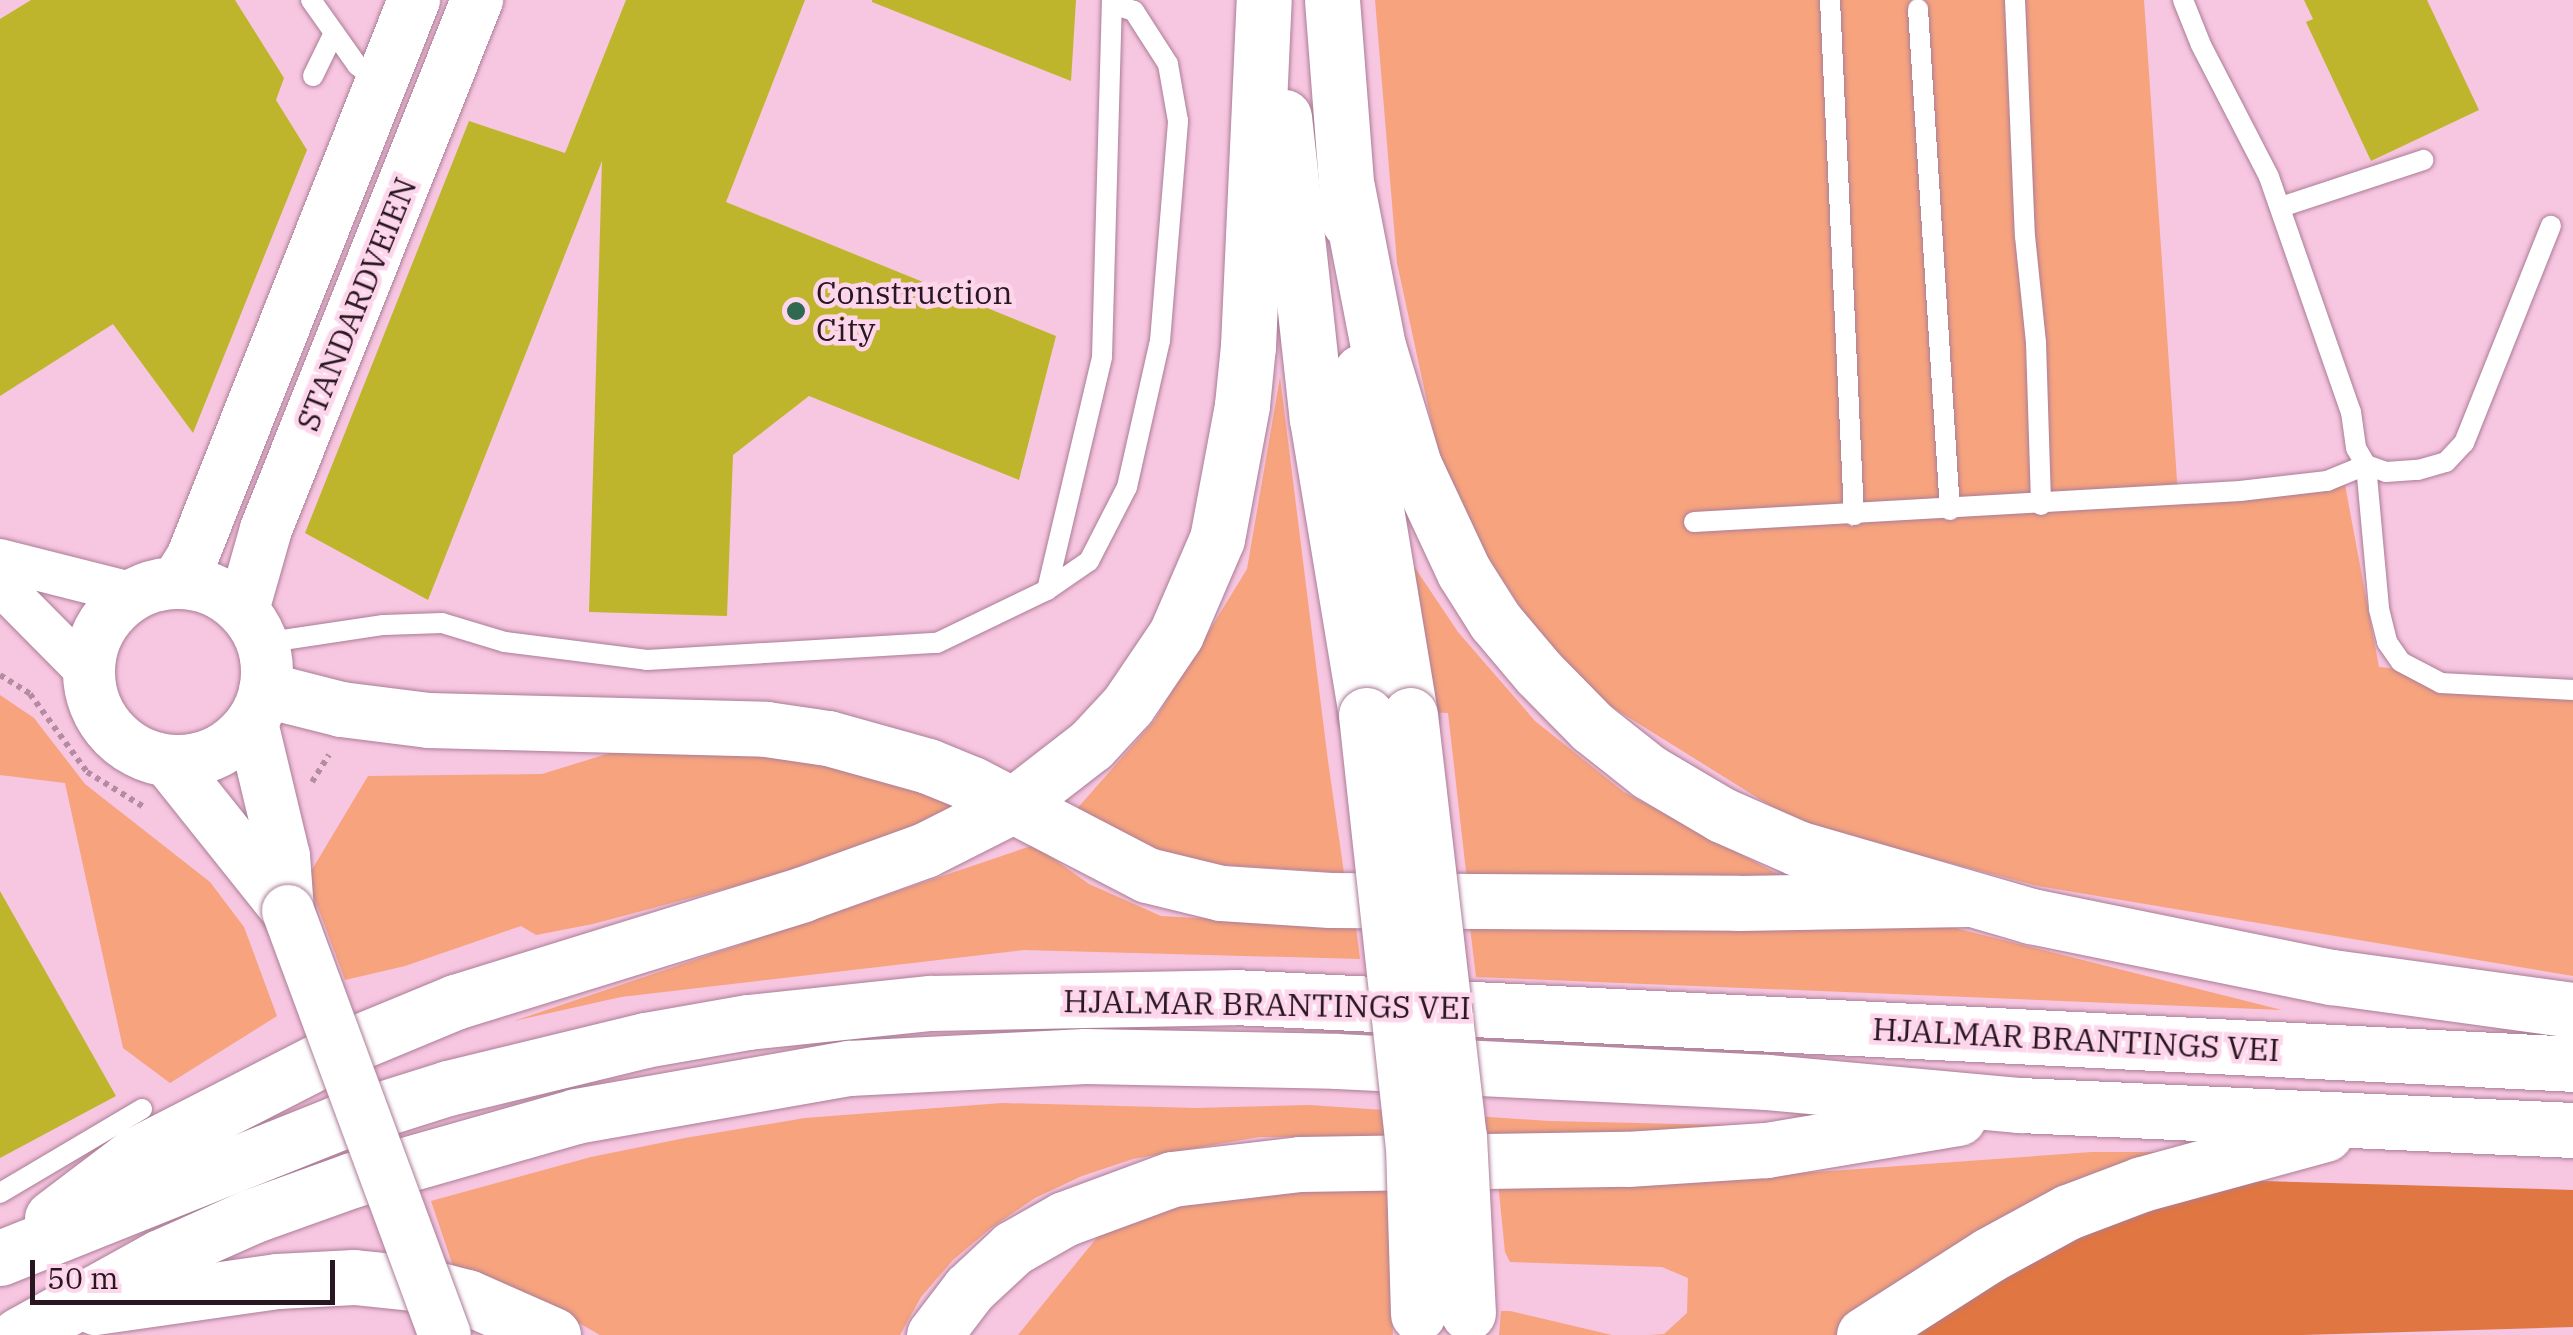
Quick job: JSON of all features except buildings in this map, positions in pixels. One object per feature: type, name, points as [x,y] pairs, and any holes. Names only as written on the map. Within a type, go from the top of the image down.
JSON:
[{"type":"highway","points":[[1265,0],[1292,172],[1317,419],[1388,715],[1459,1136],[1443,1324]]},
{"type":"highway","points":[[2,1256],[134,1155],[344,1048],[539,974],[876,870],[1012,806],[1092,745],[1128,705],[1176,634],[1212,555],[1242,405],[1265,0]]},
{"type":"highway","points":[[1332,0],[1374,497],[1388,715]]},
{"type":"highway","points":[[1347,187],[1378,346],[1425,494],[1464,572],[1538,673],[1592,727],[1649,772],[1710,810],[1797,848],[1966,899],[2332,977],[2573,1010]]},
{"type":"highway","points":[[256,667],[341,709],[428,720],[766,728],[828,738],[928,766],[1146,875],[1222,893],[1330,900],[1966,899]]},
{"type":"highway","name":"HJALMAR BRANTINGS VEI","points":[[2,1256],[300,1137],[448,1088],[645,1040],[748,1022],[930,1003],[1234,997],[2573,1064]]},
{"type":"highway","name":"HJALMAR BRANTINGS VEI","points":[[41,1323],[160,1256],[252,1216],[452,1148],[658,1098],[849,1068],[1030,1057],[1176,1056],[1767,1082],[2020,1105],[2573,1130]]},
{"type":"highway","points":[[934,1335],[969,1289],[1013,1248],[1064,1219],[1172,1179],[1300,1164],[1627,1159],[1766,1150],[2020,1105]]},
{"type":"highway","points":[[1864,1335],[1988,1255],[2068,1212],[2142,1184],[2371,1122]]},
{"type":"highway","points":[[41,1323],[277,1281],[354,1277],[412,1283],[467,1297],[553,1335]]},
{"type":"street","name":"STANDARDVEIEN","points":[[156,588],[192,558],[414,0]]},
{"type":"street","name":"STANDARDVEIEN","points":[[256,667],[266,528],[477,0]]},
{"type":"street","points":[[0,560],[156,588],[215,590],[256,667],[284,856],[288,910],[445,1335]]},
{"type":"street","points":[[0,584],[88,673]]},
{"type":"street","points":[[156,588],[114,608],[100,627],[88,673],[95,708],[116,737],[146,756],[169,762],[216,754],[256,667]]},
{"type":"street","points":[[169,762],[288,910]]},
{"type":"lane","points":[[310,0],[357,66],[381,84]]},
{"type":"lane","points":[[1830,0],[1854,515]]},
{"type":"lane","points":[[2014,0],[2026,236],[2036,344],[2040,505]]},
{"type":"lane","points":[[2183,0],[2280,207],[2350,412],[2356,448],[2366,464],[2376,596],[2387,642],[2400,662],[2440,683],[2573,690]]},
{"type":"lane","points":[[256,667],[384,625],[442,623],[505,642],[647,660],[937,643],[1046,590],[1089,561],[1128,487],[1160,340],[1178,120],[1168,64],[1134,11],[1112,2],[1102,357],[1046,590]]},
{"type":"lane","points":[[1918,9],[1950,510]]},
{"type":"lane","points":[[313,76],[334,33]]},
{"type":"lane","points":[[2280,207],[2423,160]]},
{"type":"lane","points":[[1694,522],[2040,505],[2309,483],[2366,464],[2386,472],[2418,470],[2446,462],[2464,443],[2551,226]]},
{"type":"lane","points":[[0,1192],[142,1109]]},
{"type":"path","points":[[0,674],[30,694],[87,772],[149,810]]},
{"type":"path","points":[[305,789],[331,751]]},
{"type":"shaded area","points":[[1375,0],[2144,0],[2178,495],[2345,485],[2379,667],[2573,687],[2573,976],[2038,886],[1798,823],[1567,679],[1447,494],[1397,263]]},
{"type":"shaded area","points":[[1280,377],[1344,873],[1208,864],[1130,844],[1075,811],[1154,721],[1247,569]]},
{"type":"shaded area","points":[[1397,541],[1458,632],[1535,721],[1624,792],[1787,879],[1467,880],[1448,713],[1424,712]]},
{"type":"shaded area","points":[[0,695],[34,718],[85,784],[210,882],[244,927],[277,1016],[170,1083],[123,1048],[65,783],[0,775]]},
{"type":"shaded area","points":[[646,742],[840,761],[960,807],[830,861],[593,924],[536,935],[521,926],[405,966],[345,980],[307,878],[368,776],[542,774]]},
{"type":"shaded area","points":[[1034,845],[1089,884],[1161,916],[1356,927],[1360,959],[1024,950],[621,997],[514,1021]]},
{"type":"shaded area","points":[[1923,920],[2282,1010],[1476,977],[1470,927]]},
{"type":"shaded area","points":[[1002,1103],[1196,1108],[1309,1105],[1549,1121],[1724,1125],[1753,1134],[1259,1137],[1133,1159],[1082,1176],[1035,1198],[991,1228],[953,1260],[921,1297],[900,1335],[600,1335],[538,1300],[454,1269],[431,1201],[591,1157],[685,1138],[805,1118]]},
{"type":"shaded area","points":[[2092,1152],[2164,1152],[2018,1217],[1837,1335],[1649,1335],[1664,1334],[1687,1313],[1688,1278],[1662,1267],[1510,1262],[1505,1252],[1498,1182],[1734,1178]]},
{"type":"shaded area","points":[[2262,1181],[2573,1190],[2573,1327],[2303,1335],[1895,1335],[2052,1240],[2237,1184]]},
{"type":"shaded area","points":[[1387,1186],[1393,1335],[1018,1335],[1103,1230],[1154,1212],[1282,1189]]},
{"type":"shaded area","points":[[1501,1311],[1510,1311],[1612,1335],[1499,1335]]},
{"type":"place","name":"Construction City","points":[[796,311]]}]
